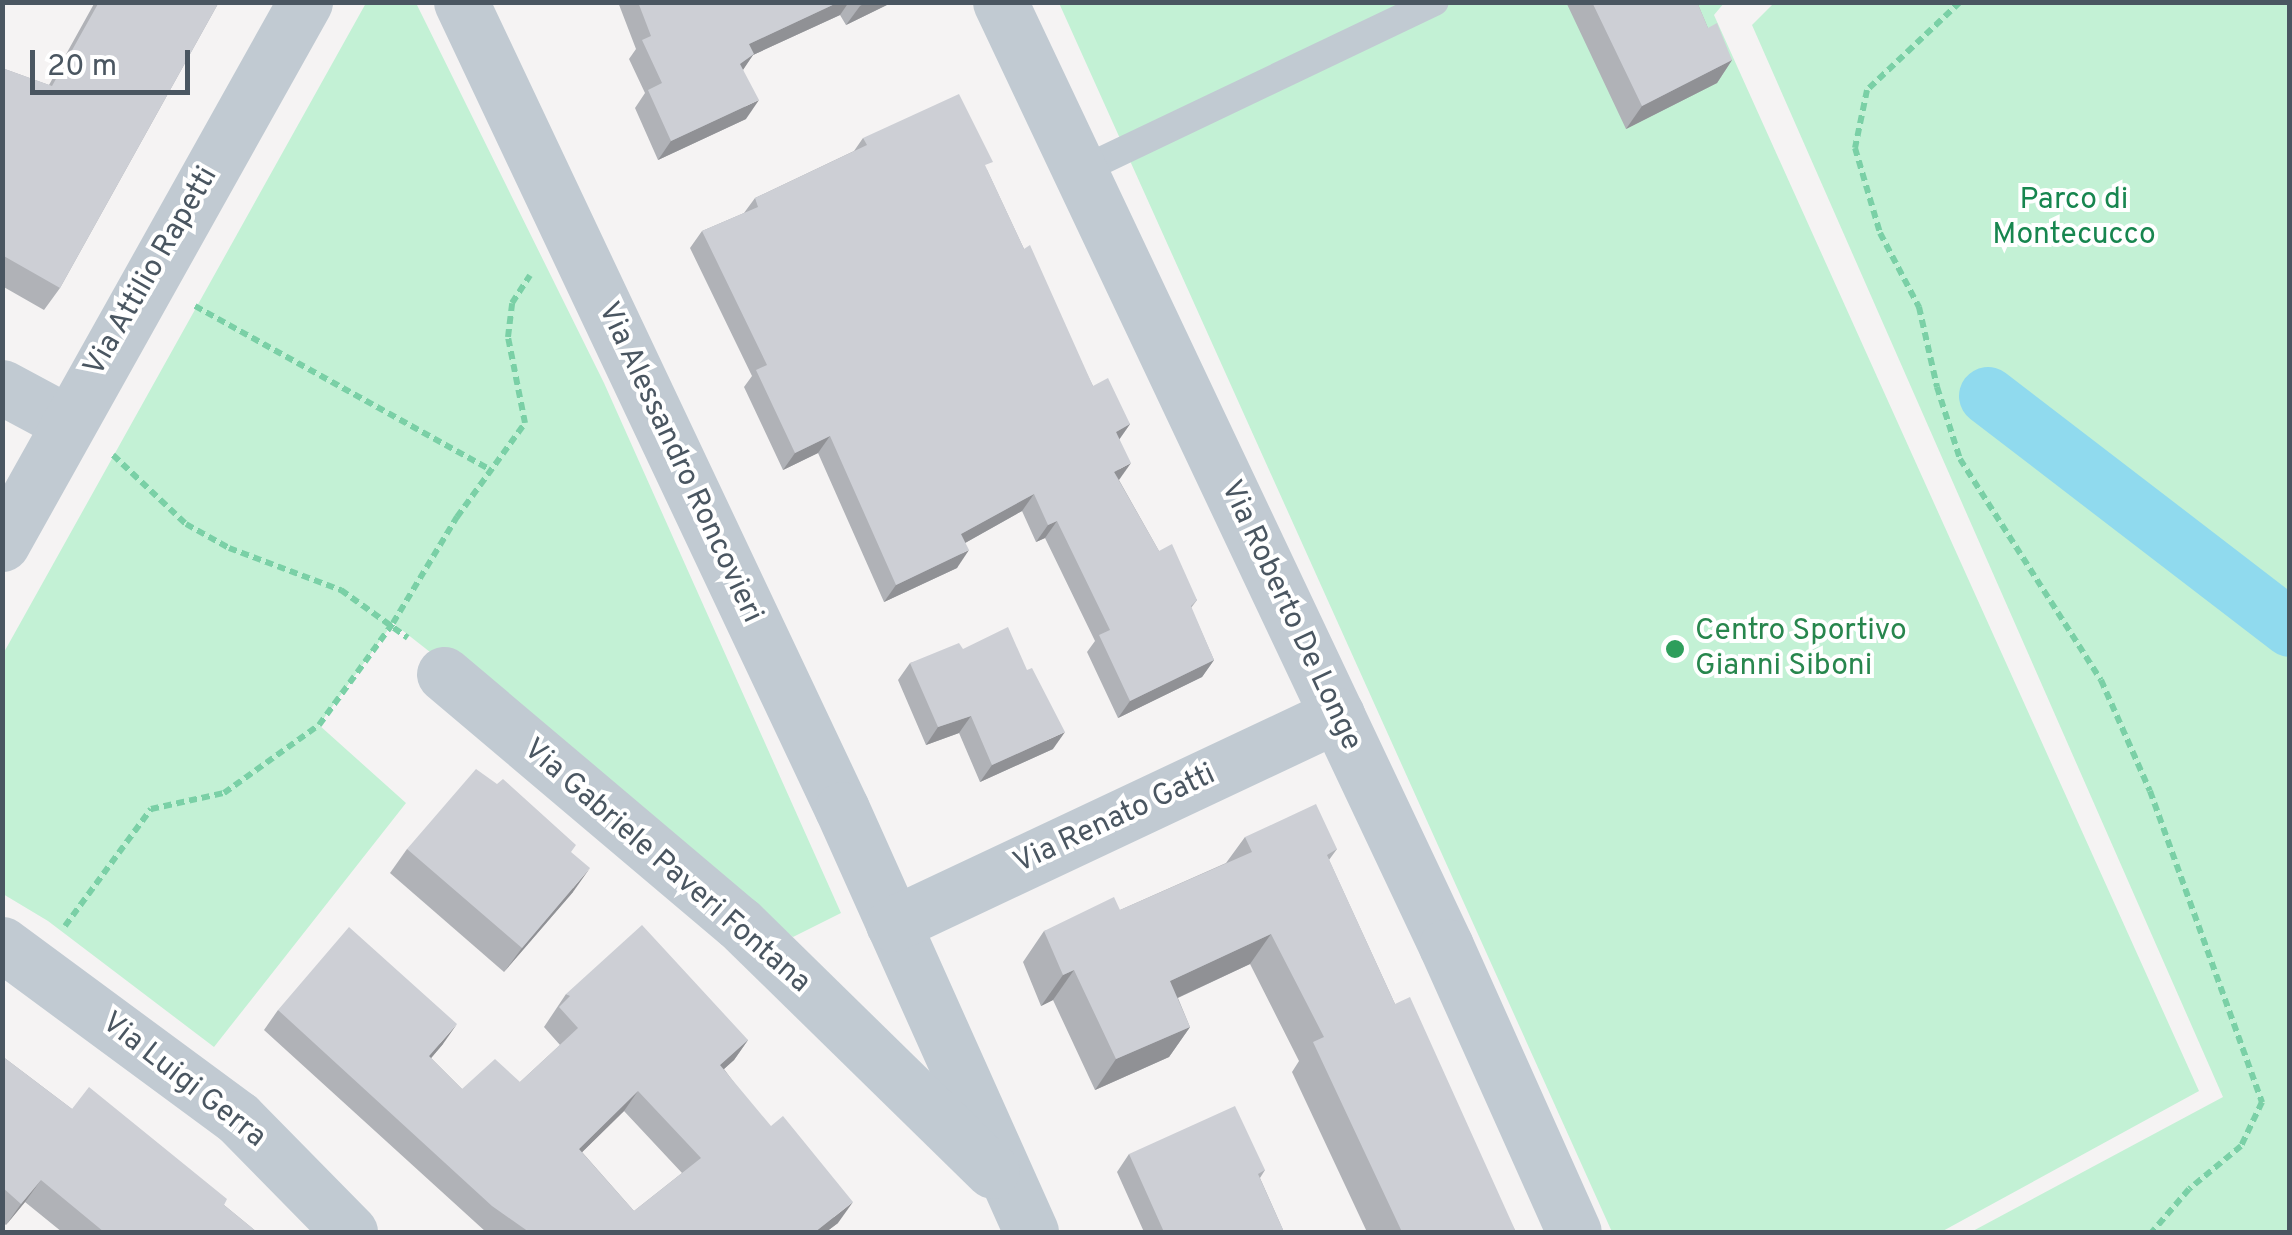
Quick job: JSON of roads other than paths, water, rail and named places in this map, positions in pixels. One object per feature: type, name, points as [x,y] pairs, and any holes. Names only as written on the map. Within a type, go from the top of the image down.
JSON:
[{"type":"street","name":"Via Attilio Rapetti","points":[[2,544],[305,2]]},
{"type":"street","name":"Via Alessandro Roncovieri","points":[[462,2],[893,924]]},
{"type":"street","name":"Via Roberto De Longe","points":[[1000,2],[1337,715],[1574,1232]]},
{"type":"street","points":[[2,387],[67,422]]},
{"type":"street","name":"Via Gabriele Paveri Fontana","points":[[444,674],[739,923],[1021,1212]]},
{"type":"street","name":"Via Renato Gatti","points":[[893,924],[1337,715]]},
{"type":"street","name":"Via Gabriele Paveri Fontana","points":[[893,924],[1021,1212]]},
{"type":"street","name":"Via Luigi Gerra","points":[[20,956],[238,1118],[350,1232]]},
{"type":"lane","points":[[1080,170],[1434,2]]},
{"type":"waterway","points":[[1988,396],[2290,628]]},
{"type":"place","name":"Centro Sportivo Gianni Siboni","points":[[1675,649]]},
{"type":"park label","name":"Parco di Montecucco","points":[[2074,218]]}]
